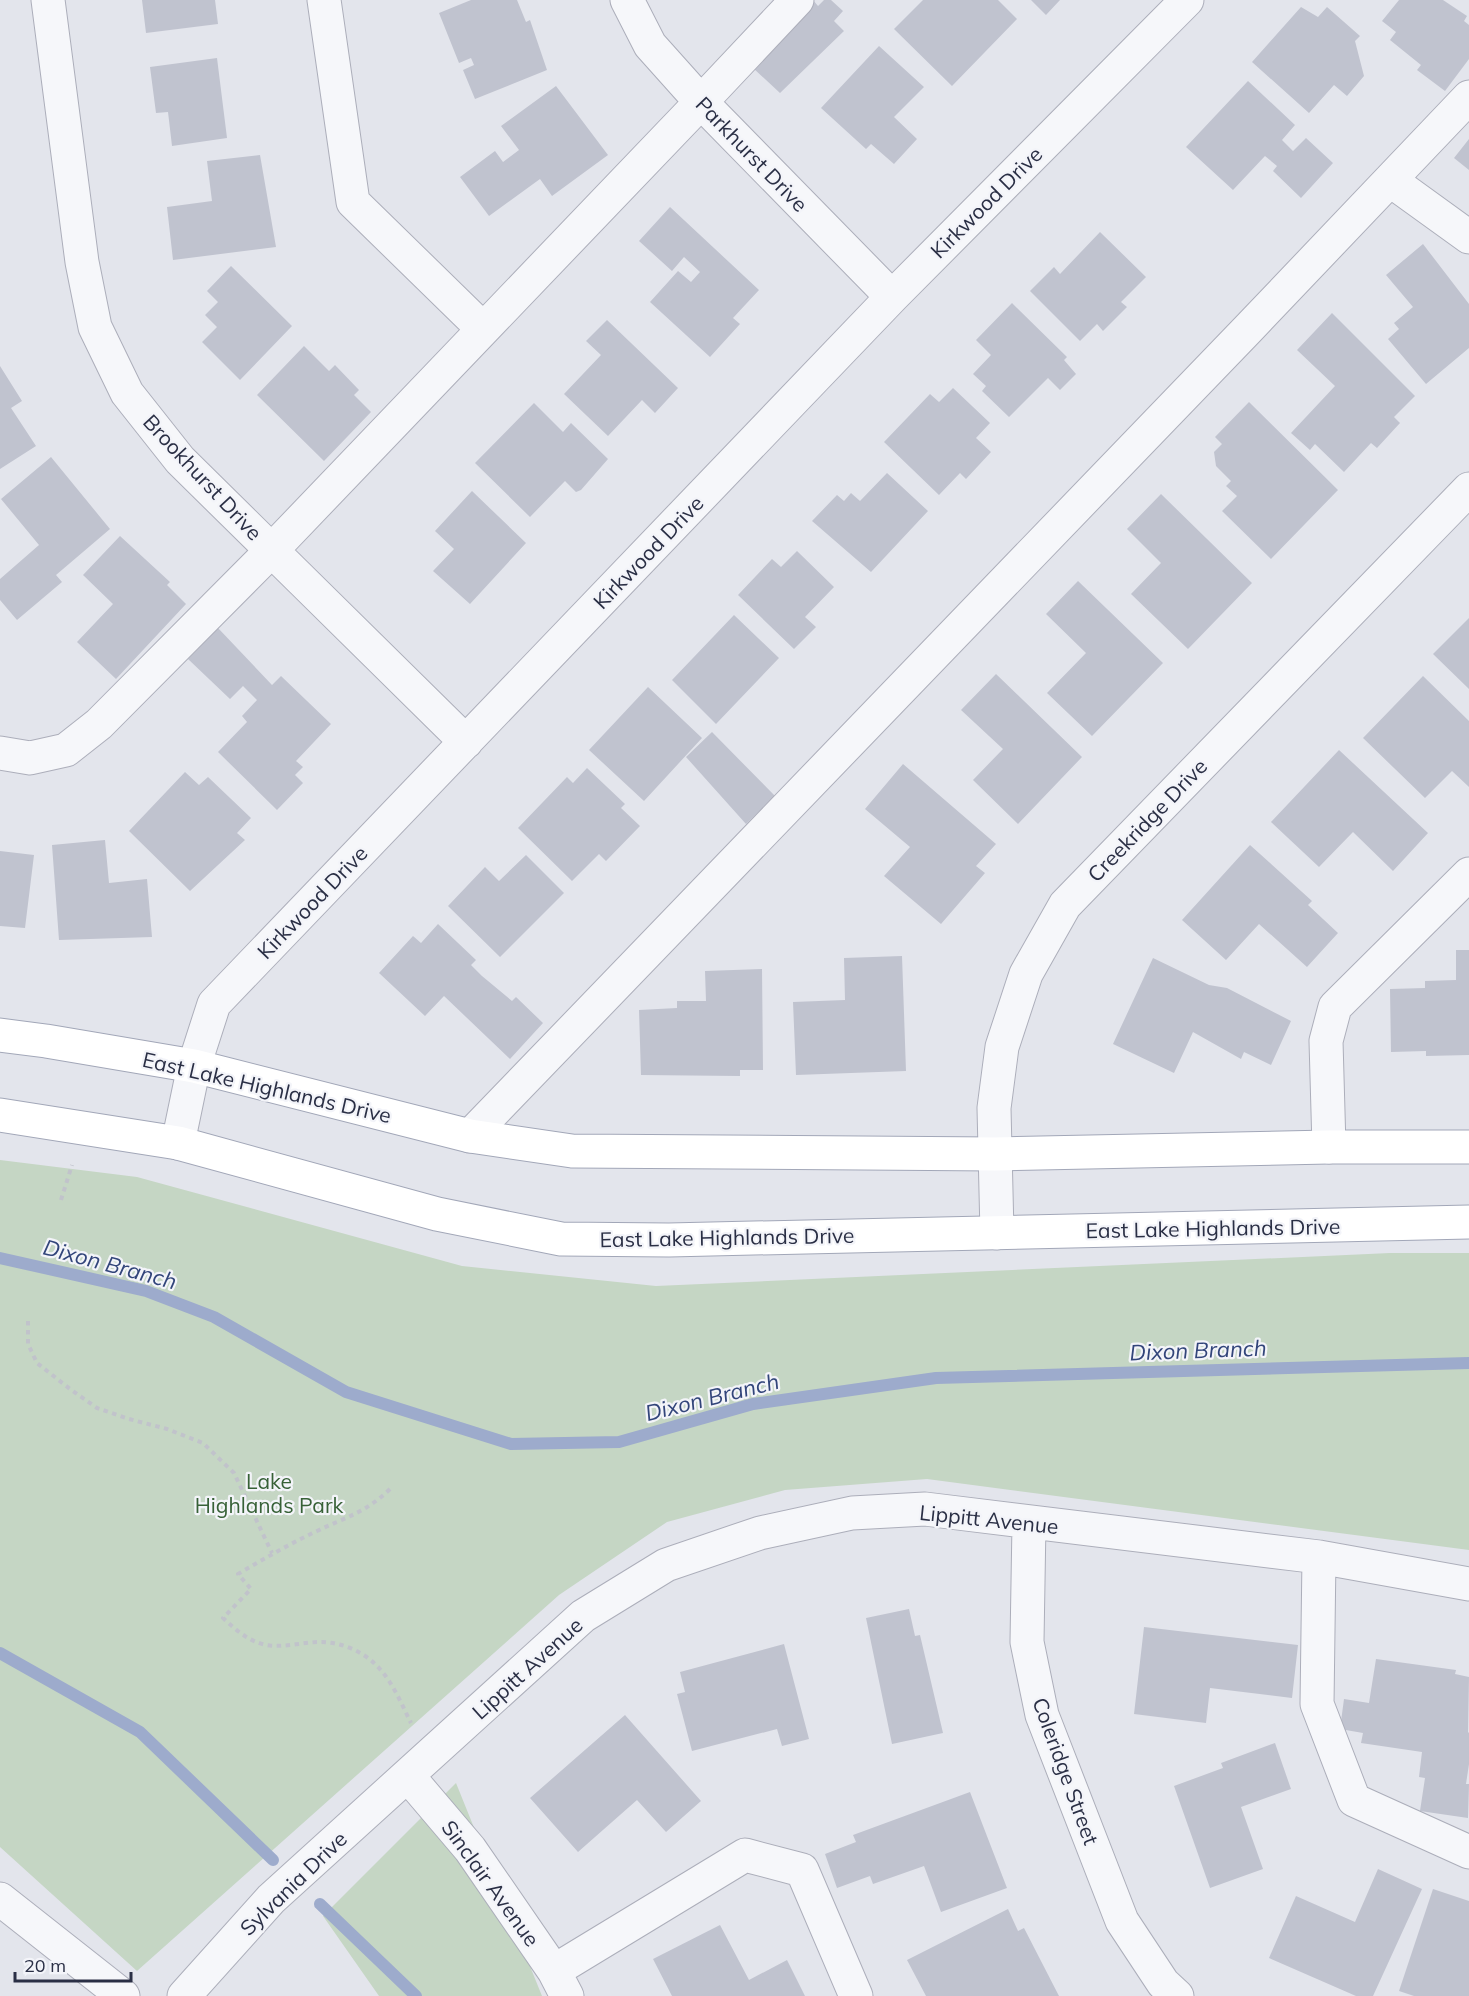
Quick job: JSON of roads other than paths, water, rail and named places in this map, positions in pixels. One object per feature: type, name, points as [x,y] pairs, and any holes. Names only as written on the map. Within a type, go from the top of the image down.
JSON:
[{"type":"main road","name":"East Lake Highlands Drive","points":[[0,1035],[194,1066],[470,1136],[572,1151],[995,1154],[1329,1147],[1469,1147]]},
{"type":"main road","name":"East Lake Highlands Drive","points":[[0,1115],[178,1143],[437,1214],[561,1239],[669,1240],[1469,1222]]},
{"type":"street","name":"Brookhurst Drive","points":[[48,0],[82,262],[95,327],[127,393],[180,460],[466,742]]},
{"type":"street","points":[[324,0],[353,202],[483,329]]},
{"type":"street","name":"Parkhurst Drive","points":[[627,0],[650,45],[701,102],[892,297]]},
{"type":"street","points":[[0,753],[30,758],[66,750],[99,724],[271,551],[797,0]]},
{"type":"street","name":"Kirkwood Drive","points":[[178,1143],[194,1066],[214,1004],[892,297],[1186,0]]},
{"type":"street","points":[[470,1136],[1469,97]]},
{"type":"street","points":[[1390,180],[1469,237]]},
{"type":"street","name":"Creekridge Drive","points":[[997,1233],[994,1108],[1002,1047],[1026,974],[1065,905],[1469,489]]},
{"type":"street","points":[[1329,1147],[1326,1041],[1335,1007],[1469,874]]},
{"type":"street","name":"Lippitt Avenue","points":[[408,1776],[583,1616],[666,1565],[760,1533],[852,1514],[925,1509],[1319,1557],[1469,1584]]},
{"type":"street","name":"Coleridge Street","points":[[1029,1522],[1027,1642],[1042,1715],[1122,1922],[1163,1983],[1177,1996]]},
{"type":"street","points":[[1319,1557],[1317,1704],[1354,1800],[1469,1851]]},
{"type":"street","name":"Sinclair Avenue","points":[[408,1776],[470,1850],[561,1983]]},
{"type":"street","name":"Sylvania Drive","points":[[184,1996],[271,1899],[408,1776]]},
{"type":"street","points":[[561,1983],[745,1855],[802,1870],[856,1996]]},
{"type":"street","points":[[0,1899],[123,1996]]},
{"type":"waterway","name":"Dixon Branch","points":[[0,1258],[146,1291],[214,1317],[346,1392],[511,1444],[619,1442],[753,1404],[936,1378],[1469,1363]]},
{"type":"waterway","points":[[0,1653],[140,1732],[273,1860]]},
{"type":"waterway","points":[[320,1904],[416,1996]]},
{"type":"park label","name":"Lake Highlands Park","points":[[269,1493]]}]
